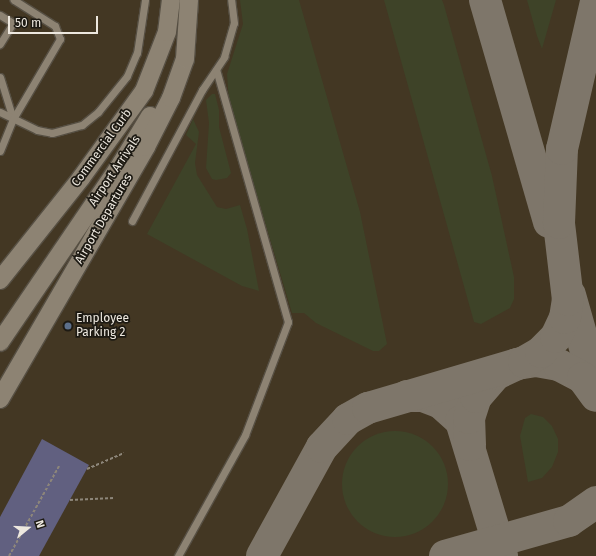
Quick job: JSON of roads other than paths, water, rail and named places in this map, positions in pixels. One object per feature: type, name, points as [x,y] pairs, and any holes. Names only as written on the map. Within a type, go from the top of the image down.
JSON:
[{"type":"street","name":"Commercial Curb","points":[[0,280],[81,178],[144,91],[167,32],[171,0]]},
{"type":"street","name":"Airport Departures","points":[[0,399],[146,147],[171,98],[185,59],[189,0]]},
{"type":"street","name":"Airport Arrivals","points":[[0,342],[121,164],[152,112],[168,81],[187,31]]},
{"type":"lane","points":[[0,151],[13,119],[60,39],[55,26],[14,0]]},
{"type":"lane","points":[[0,112],[37,130],[52,133],[82,125],[98,112],[127,76],[137,53],[144,0]]},
{"type":"lane","points":[[132,221],[224,57],[234,23],[231,0]]},
{"type":"lane","points":[[0,15],[13,23],[0,44]]},
{"type":"lane","points":[[178,556],[245,435],[288,322],[216,70]]},
{"type":"lane","points":[[0,77],[13,119]]},
{"type":"place","name":"Employee Parking 2","points":[[68,326]]}]
